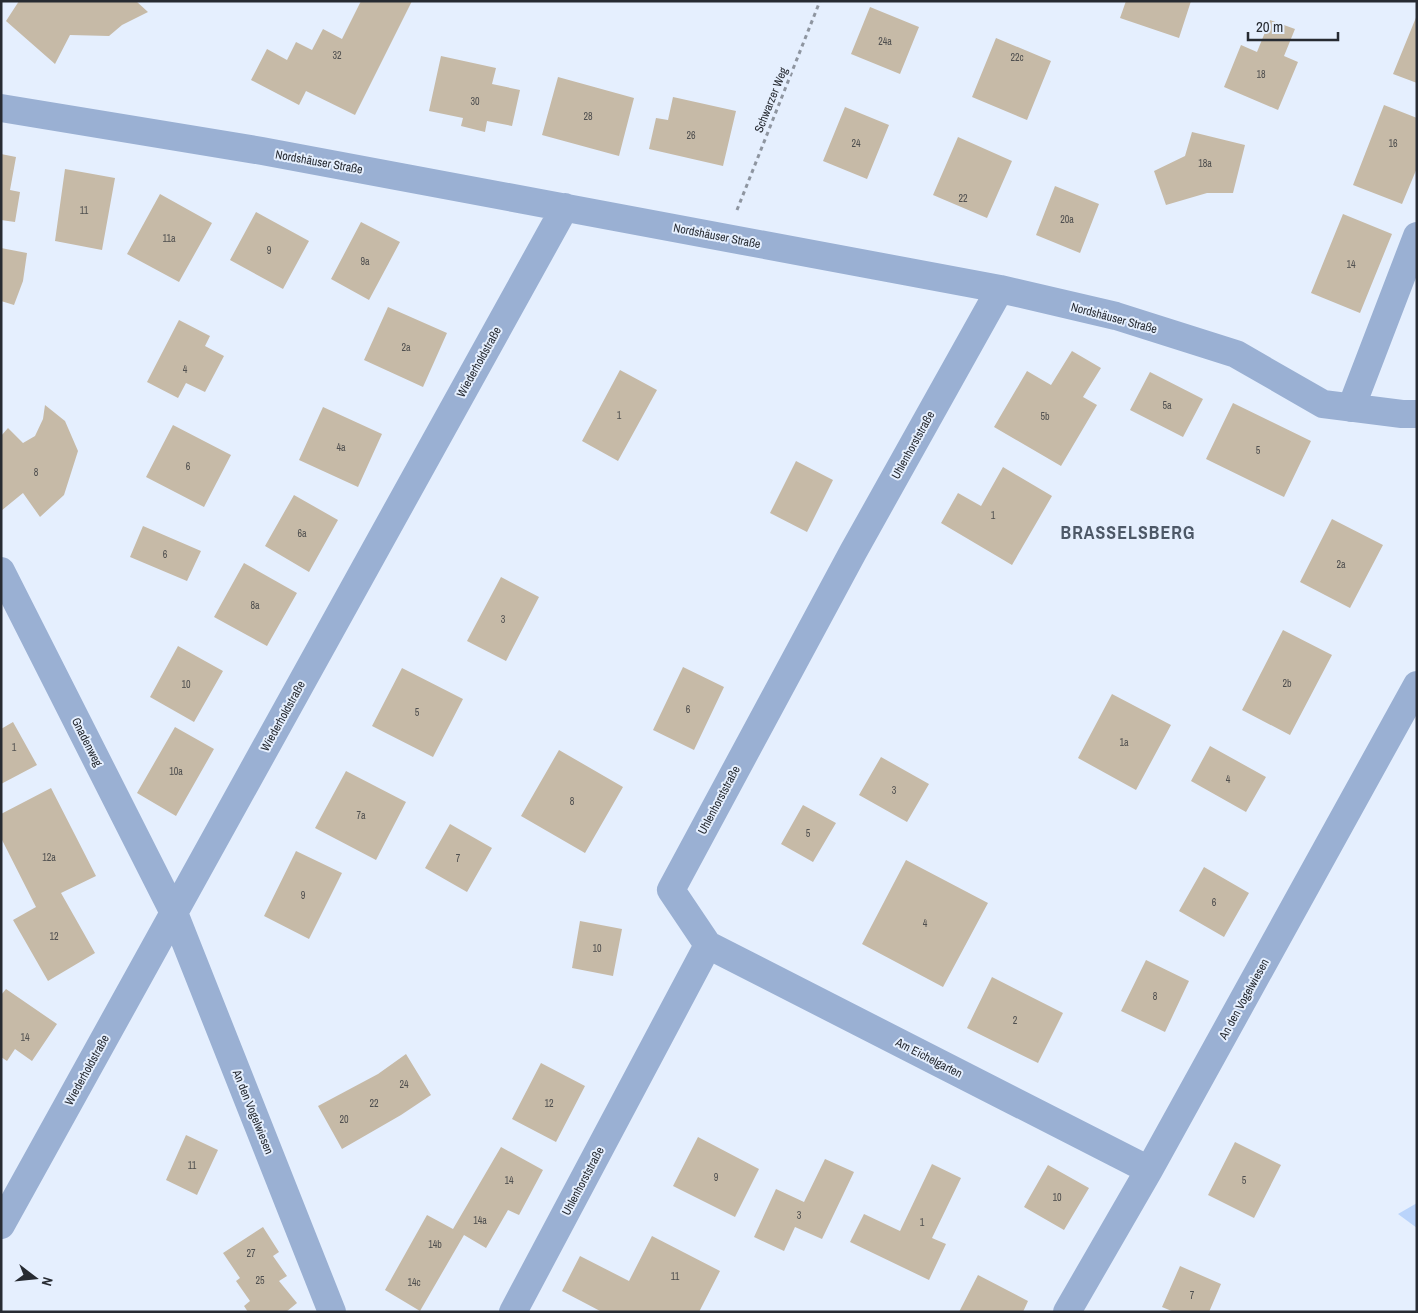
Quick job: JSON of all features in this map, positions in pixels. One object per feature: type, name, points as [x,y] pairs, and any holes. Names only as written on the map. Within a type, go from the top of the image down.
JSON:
[{"type":"street","name":"Nordshäuser Straße","points":[[1,108],[262,151],[1000,289],[1116,316],[1236,354],[1323,404],[1417,414]]},
{"type":"street","name":"Wiederholdstraße","points":[[1,1225],[565,207]]},
{"type":"street","points":[[1351,408],[1417,236]]},
{"type":"street","name":"Uhlenhorststraße","points":[[513,1312],[708,945],[671,890],[848,560],[1000,289]]},
{"type":"street","name":"Gnadenweg","points":[[1,571],[174,913]]},
{"type":"street","name":"An den Vogelwiesen","points":[[1067,1312],[1149,1170],[1417,685]]},
{"type":"street","name":"An den Vogelwiesen","points":[[174,913],[332,1312]]},
{"type":"street","name":"Am Eichelgarten","points":[[708,945],[1149,1170]]},
{"type":"path","name":"Schwarzer Weg","points":[[739,206],[820,1]]},
{"type":"shaded area","points":[[1417,1203],[1417,1228],[1398,1214]]},
{"type":"building","points":[[19,1],[136,1],[148,12],[122,25],[109,36],[70,35],[55,64],[6,21]]},
{"type":"building","points":[[361,1],[412,1],[355,115],[306,91],[299,105],[251,80],[267,49],[287,60],[296,42],[312,50],[323,29],[342,39]]},
{"type":"building","points":[[1126,1],[1191,1],[1179,38],[1120,18]]},
{"type":"building","points":[[870,7],[919,27],[900,74],[851,54]]},
{"type":"building","points":[[1417,15],[1417,83],[1393,74]]},
{"type":"building","points":[[1270,20],[1295,29],[1284,56],[1298,62],[1278,110],[1224,87],[1241,45],[1257,52]]},
{"type":"building","points":[[996,38],[1051,61],[1027,120],[972,97]]},
{"type":"building","points":[[441,56],[496,68],[492,84],[520,90],[512,126],[487,121],[485,132],[461,126],[463,118],[429,111]]},
{"type":"building","points":[[558,77],[634,98],[619,156],[542,135]]},
{"type":"building","points":[[673,97],[736,111],[723,166],[649,149],[656,118],[668,120]]},
{"type":"building","points":[[1384,105],[1417,118],[1417,168],[1402,204],[1353,185]]},
{"type":"building","points":[[845,107],[889,125],[867,179],[823,161]]},
{"type":"building","points":[[1192,132],[1245,145],[1233,193],[1207,193],[1166,205],[1154,171],[1185,156]]},
{"type":"building","points":[[958,137],[1012,161],[987,218],[933,195]]},
{"type":"building","points":[[1,154],[16,157],[10,190],[20,192],[15,222],[1,220]]},
{"type":"building","points":[[65,169],[115,178],[102,250],[55,241]]},
{"type":"building","points":[[1055,186],[1099,204],[1080,253],[1036,235]]},
{"type":"building","points":[[160,194],[212,223],[179,282],[127,254]]},
{"type":"building","points":[[256,212],[309,241],[283,289],[230,260]]},
{"type":"building","points":[[1343,214],[1392,234],[1360,313],[1311,293]]},
{"type":"building","points":[[361,222],[400,242],[369,300],[331,279]]},
{"type":"building","points":[[1,248],[27,253],[23,281],[14,305],[1,301]]},
{"type":"building","points":[[388,307],[447,333],[423,387],[364,360]]},
{"type":"building","points":[[179,320],[210,336],[205,346],[224,356],[205,392],[186,383],[178,398],[147,382]]},
{"type":"building","points":[[1072,351],[1101,368],[1083,397],[1097,405],[1061,466],[994,427],[1027,371],[1051,385]]},
{"type":"building","points":[[620,370],[657,390],[618,461],[582,441]]},
{"type":"building","points":[[1150,372],[1203,399],[1183,437],[1130,410]]},
{"type":"building","points":[[1233,403],[1311,441],[1284,497],[1206,459]]},
{"type":"building","points":[[45,405],[65,421],[78,451],[64,495],[40,517],[23,493],[1,511],[1,436],[8,428],[23,443],[35,436],[43,419]]},
{"type":"building","points":[[323,407],[382,434],[358,487],[299,460]]},
{"type":"building","points":[[173,425],[231,455],[204,507],[146,477]]},
{"type":"building","points":[[796,461],[833,480],[807,532],[770,513]]},
{"type":"building","points":[[1003,467],[1052,496],[1012,565],[941,523],[958,493],[981,506]]},
{"type":"building","points":[[294,495],[338,520],[309,572],[265,546]]},
{"type":"building","points":[[1332,519],[1383,545],[1350,608],[1300,582]]},
{"type":"building","points":[[143,526],[201,551],[187,581],[130,557]]},
{"type":"building","points":[[244,563],[297,593],[267,646],[214,617]]},
{"type":"building","points":[[501,577],[539,597],[506,661],[467,641]]},
{"type":"building","points":[[1283,630],[1332,655],[1290,735],[1242,710]]},
{"type":"building","points":[[178,646],[223,671],[194,722],[150,697]]},
{"type":"building","points":[[683,667],[724,687],[694,750],[653,730]]},
{"type":"building","points":[[402,668],[463,699],[433,757],[372,726]]},
{"type":"building","points":[[1112,694],[1171,725],[1136,790],[1078,758]]},
{"type":"building","points":[[13,722],[37,765],[1,784],[1,729]]},
{"type":"building","points":[[175,727],[214,749],[176,816],[137,793]]},
{"type":"building","points":[[1210,746],[1266,777],[1246,812],[1191,781]]},
{"type":"building","points":[[559,750],[623,787],[585,853],[521,816]]},
{"type":"building","points":[[881,757],[929,784],[907,822],[859,795]]},
{"type":"building","points":[[346,771],[406,802],[376,860],[315,828]]},
{"type":"building","points":[[51,788],[96,876],[61,893],[95,953],[48,981],[13,920],[36,907],[1,838],[1,814]]},
{"type":"building","points":[[803,805],[836,823],[813,862],[781,844]]},
{"type":"building","points":[[450,824],[492,848],[467,892],[425,868]]},
{"type":"building","points":[[296,851],[342,873],[309,939],[264,916]]},
{"type":"building","points":[[906,860],[988,903],[943,987],[862,944]]},
{"type":"building","points":[[1204,867],[1249,893],[1224,937],[1179,911]]},
{"type":"building","points":[[580,921],[622,929],[613,976],[572,968]]},
{"type":"building","points":[[1146,960],[1189,981],[1165,1032],[1121,1011]]},
{"type":"building","points":[[992,977],[1063,1013],[1038,1063],[967,1028]]},
{"type":"building","points":[[6,989],[57,1024],[32,1061],[15,1049],[7,1061],[1,1057],[1,995]]},
{"type":"building","points":[[406,1054],[431,1095],[401,1115],[342,1149],[318,1106],[378,1074]]},
{"type":"building","points":[[541,1063],[585,1086],[556,1142],[512,1119]]},
{"type":"building","points":[[186,1135],[218,1150],[197,1195],[166,1180]]},
{"type":"building","points":[[698,1137],[759,1169],[735,1217],[673,1186]]},
{"type":"building","points":[[1235,1142],[1281,1165],[1254,1218],[1208,1195]]},
{"type":"building","points":[[501,1147],[543,1170],[519,1215],[508,1210],[486,1248],[464,1235],[420,1311],[385,1290],[427,1215],[453,1229]]},
{"type":"building","points":[[825,1159],[854,1172],[822,1239],[795,1227],[784,1251],[754,1237],[776,1189],[804,1202]]},
{"type":"building","points":[[932,1164],[961,1178],[932,1238],[946,1244],[929,1280],[850,1242],[864,1214],[900,1231]]},
{"type":"building","points":[[1048,1165],[1089,1188],[1064,1230],[1024,1207]]},
{"type":"building","points":[[263,1227],[279,1252],[273,1256],[287,1276],[279,1281],[297,1303],[286,1312],[248,1312],[244,1306],[250,1301],[236,1281],[240,1278],[223,1253]]},
{"type":"building","points":[[652,1236],[720,1271],[699,1312],[602,1312],[562,1291],[580,1256],[629,1281]]},
{"type":"building","points":[[1180,1266],[1221,1284],[1209,1312],[1174,1312],[1162,1307]]},
{"type":"building","points":[[978,1275],[1028,1301],[1023,1312],[959,1312]]},
{"type":"district","name":"BRASSELSBERG","points":[[1128,533]]}]
